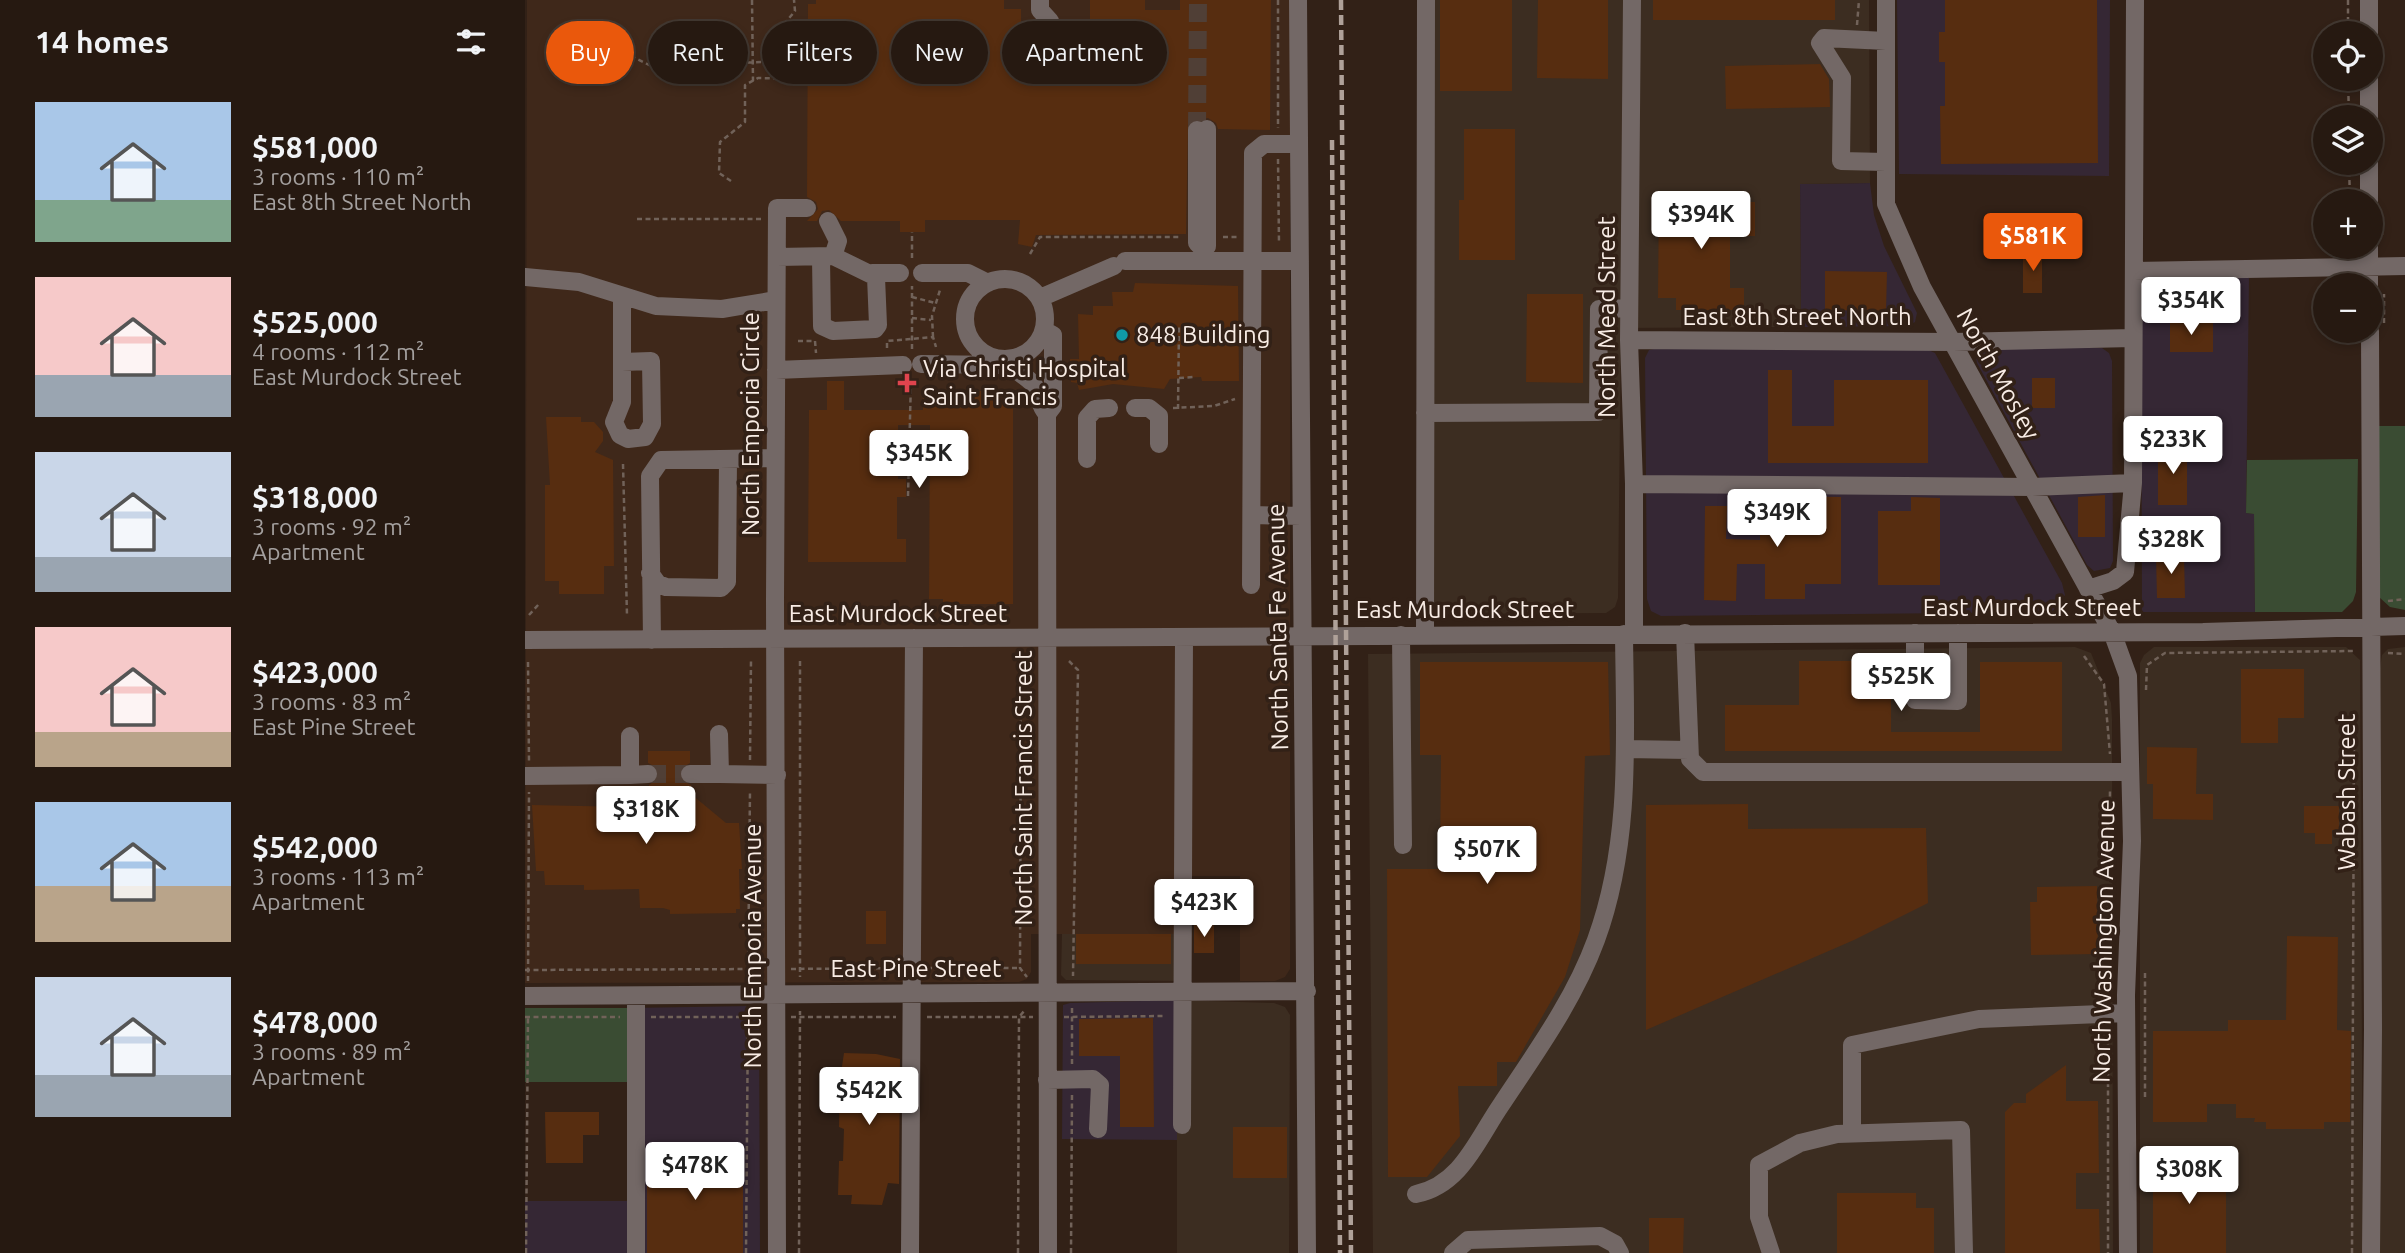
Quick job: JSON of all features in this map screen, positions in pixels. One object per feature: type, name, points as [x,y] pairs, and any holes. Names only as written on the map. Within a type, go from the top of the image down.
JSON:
[{"type":"street","points":[[1040,0],[1040,10],[1050,21]]},
{"type":"street","name":"North Santa Fe Avenue","points":[[1299,0],[1307,1253]]},
{"type":"street","points":[[1425,635],[1426,0]]},
{"type":"street","name":"North Mead Street","points":[[1416,1194],[1442,1186],[1459,1170],[1531,1063],[1578,982],[1596,941],[1615,870],[1625,749],[1634,484],[1629,340],[1632,0]]},
{"type":"street","name":"North Mosley","points":[[1886,0],[1886,204],[1922,287],[2112,632]]},
{"type":"street","points":[[2088,589],[2113,580],[2125,572],[2133,483],[2135,0]]},
{"type":"street","points":[[2369,0],[2372,21]]},
{"type":"street","points":[[1886,41],[1824,38],[1820,43],[1842,78],[1841,160],[1886,162]]},
{"type":"street","points":[[1202,130],[1202,246]]},
{"type":"street","points":[[1251,585],[1252,153],[1264,144],[1299,144]]},
{"type":"street","name":"North Emporia Circle","points":[[777,639],[777,208],[807,208]]},
{"type":"street","points":[[828,221],[838,241],[827,257],[823,326],[833,331],[871,331],[878,325],[876,277],[872,273]]},
{"type":"street","points":[[1040,298],[1119,264],[1202,246],[1253,260],[1300,261]]},
{"type":"street","points":[[776,257],[827,257],[872,273],[900,273]]},
{"type":"street","points":[[2373,259],[2376,267],[2374,273]]},
{"type":"street","points":[[2134,271],[2405,266]]},
{"type":"street","points":[[922,273],[968,273],[988,284]]},
{"type":"street","points":[[525,277],[579,282],[656,306],[747,306],[776,300]]},
{"type":"street","points":[[921,364],[1010,363],[1033,349],[1044,330],[1045,311],[1040,298],[1019,281],[1006,279],[988,284],[972,296],[966,308],[967,333],[983,353],[1010,363],[1033,383],[1039,406],[1047,414]]},
{"type":"street","points":[[622,296],[622,362]]},
{"type":"street","points":[[1425,413],[1598,412],[1599,309],[1629,308]]},
{"type":"street","name":"North Saint Francis Street","points":[[1044,330],[1053,335],[1053,406],[1047,414],[1048,1253]]},
{"type":"street","name":"East 8th Street North","points":[[1629,340],[1953,342],[2133,338]]},
{"type":"street","name":"Wabash Street","points":[[2371,1253],[2371,628],[2377,343]]},
{"type":"street","points":[[776,370],[903,365]]},
{"type":"street","points":[[1087,459],[1087,418],[1095,409],[1109,408]]},
{"type":"street","points":[[1135,408],[1149,408],[1159,415],[1159,444]]},
{"type":"street","points":[[652,640],[650,476],[654,466],[661,460],[775,458]]},
{"type":"street","points":[[650,573],[658,584],[666,587],[721,588],[727,582],[728,459]]},
{"type":"street","points":[[1634,484],[2032,487],[2133,483]]},
{"type":"street","points":[[1251,515],[1301,516]]},
{"type":"street","name":"East Murdock Street","points":[[525,640],[2112,632],[2405,626]]},
{"type":"street","name":"North Washington Avenue","points":[[2112,632],[2128,676],[2132,841],[2117,1013],[2127,1253]]},
{"type":"street","points":[[1685,633],[1689,750],[1694,766],[1703,772],[2130,772]]},
{"type":"street","points":[[1915,633],[1915,700],[1958,701],[1958,633]]},
{"type":"street","points":[[1401,635],[1403,845]]},
{"type":"street","points":[[1182,1125],[1184,637]]},
{"type":"street","points":[[910,1253],[914,638]]},
{"type":"street","name":"North Emporia Avenue","points":[[777,639],[777,1253]]},
{"type":"street","points":[[719,734],[720,774]]},
{"type":"street","points":[[527,776],[639,774],[630,736]]},
{"type":"street","points":[[1625,749],[1689,750]]},
{"type":"street","points":[[691,774],[777,775]]},
{"type":"street","name":"East Pine Street","points":[[526,996],[1307,991]]},
{"type":"street","points":[[636,996],[636,1253]]},
{"type":"street","points":[[1852,1133],[1852,1045],[1979,1019],[2117,1013]]},
{"type":"street","points":[[1047,1080],[1093,1079],[1100,1086],[1098,1129]]},
{"type":"street","points":[[1771,1253],[1759,1217],[1759,1165],[1800,1143],[1852,1133],[1962,1130],[1964,1253]]},
{"type":"street","points":[[1453,1253],[1468,1240],[1600,1236],[1615,1244],[1620,1253]]},
{"type":"path","points":[[752,0],[753,81]]},
{"type":"path","points":[[787,21],[795,11],[794,0]]},
{"type":"path","points":[[2347,0],[2348,21]]},
{"type":"path","points":[[634,58],[649,65],[762,62]]},
{"type":"path","points":[[731,181],[719,173],[720,142],[745,122],[745,86],[762,78]]},
{"type":"path","points":[[637,219],[761,219]]},
{"type":"path","points":[[1030,254],[1040,237],[1202,246],[1253,237]]},
{"type":"path","points":[[2376,259],[2376,273]]},
{"type":"path","points":[[938,352],[931,320],[943,286]]},
{"type":"path","points":[[912,297],[935,303]]},
{"type":"path","points":[[912,318],[931,320]]},
{"type":"path","points":[[1178,409],[1179,326]]},
{"type":"path","points":[[886,355],[887,341],[933,337]]},
{"type":"path","points":[[798,341],[815,341],[816,359]]},
{"type":"path","points":[[1179,378],[1194,377]]},
{"type":"path","points":[[1163,407],[1178,409],[1223,404],[1242,393]]},
{"type":"path","points":[[623,464],[627,615]]},
{"type":"path","points":[[2383,602],[2405,599]]},
{"type":"path","points":[[529,615],[539,604]]},
{"type":"path","points":[[2146,700],[2147,665],[2165,653],[2405,654]]},
{"type":"path","points":[[2084,656],[2104,684],[2110,772],[2117,1013],[2108,1253]]},
{"type":"path","points":[[799,1253],[800,660]]},
{"type":"path","points":[[746,1253],[751,661]]},
{"type":"path","points":[[1018,1253],[1019,1017],[1030,1004],[1027,975],[1020,968],[1021,661]]},
{"type":"path","points":[[1069,661],[1078,670],[1072,992],[1071,1253]]},
{"type":"path","points":[[526,1253],[528,662]]},
{"type":"path","points":[[2352,1253],[2354,733]]},
{"type":"path","points":[[2145,971],[2145,1110]]},
{"type":"path","points":[[526,1017],[1182,1016]]},
{"type":"shaded area","name":"Via Christi Hospital Saint Francis","points":[[527,0],[1290,0],[1290,969],[1285,977],[1275,981],[1240,981],[1240,876],[1188,876],[1188,934],[1031,934],[1031,972],[1027,979],[1019,982],[525,983]]},
{"type":"shaded area","points":[[1428,0],[1869,0],[1870,183],[1800,184],[1801,327],[1621,328],[1618,598],[1615,607],[1606,613],[1437,614],[1429,611]]},
{"type":"shaded area","points":[[1897,0],[2110,0],[2109,176],[1899,174]]},
{"type":"shaded area","points":[[1870,183],[1874,215],[1884,246],[1917,313],[1915,322],[1909,326],[1801,327],[1800,184]]},
{"type":"shaded area","points":[[2249,278],[2246,513],[2254,514],[2255,612],[2142,612],[2141,287],[2147,280]]},
{"type":"shaded area","points":[[1981,348],[2102,348],[2109,353],[2112,361],[2113,561],[2110,568],[2094,571],[2087,565],[1977,363],[1975,353]]},
{"type":"shaded area","points":[[1926,349],[1935,353],[2062,583],[2065,595],[2052,612],[1661,616],[1651,611],[1647,599],[1645,358],[1649,350]]},
{"type":"shaded area","points":[[2075,647],[2091,653],[2111,703],[2113,1253],[1373,1253],[1368,654]]},
{"type":"shaded area","points":[[2154,647],[2346,647],[2360,660],[2363,1253],[2140,1253],[2140,663],[2144,655]]},
{"type":"shaded area","points":[[2405,647],[2405,1253],[2379,1253],[2380,668],[2382,655],[2388,649]]},
{"type":"shaded area","points":[[1062,934],[1188,934],[1188,981],[1066,980],[1061,975]]},
{"type":"shaded area","points":[[1177,1000],[1178,1140],[1062,1139],[1063,1005]]},
{"type":"shaded area","points":[[1177,1000],[1274,1003],[1285,1007],[1290,1015],[1289,1253],[1177,1253]]},
{"type":"shaded area","points":[[751,1006],[758,1009],[759,1016],[760,1253],[525,1253],[525,1201],[630,1201],[629,1008]]},
{"type":"green space","points":[[2377,426],[2405,426],[2405,610],[2390,607],[2379,597]]},
{"type":"green space","points":[[2358,459],[2356,592],[2353,601],[2342,612],[2255,612],[2254,514],[2246,513],[2247,460]]},
{"type":"green space","points":[[525,1008],[629,1008],[630,1082],[525,1082]]},
{"type":"building","points":[[816,0],[1004,0],[1004,9],[1021,9],[1021,21],[1002,21],[1002,84],[1167,84],[1167,21],[1090,21],[1090,0],[1145,0],[1145,10],[1180,10],[1180,0],[1271,0],[1270,130],[1218,129],[1216,123],[1208,118],[1192,120],[1188,124],[1186,234],[1036,235],[1032,247],[1018,244],[1020,220],[925,220],[925,232],[900,232],[900,221],[841,221],[829,210],[822,211],[817,221],[807,221],[818,209],[816,202],[807,197],[808,84],[877,84],[877,21],[808,21],[808,4],[816,4]]},
{"type":"building","points":[[1440,0],[1512,0],[1512,91],[1440,91]]},
{"type":"building","points":[[1538,0],[1608,0],[1608,79],[1537,78]]},
{"type":"building","points":[[1653,0],[1835,0],[1835,20],[1653,20]]},
{"type":"building","points":[[1945,0],[2097,0],[2098,163],[1941,164],[1940,106],[1945,106],[1945,62],[1939,62],[1939,32],[1945,32]]},
{"type":"building","points":[[1820,64],[1829,79],[1830,107],[1726,109],[1725,66]]},
{"type":"building","points":[[1464,129],[1515,129],[1515,260],[1459,260],[1459,200],[1464,200]]},
{"type":"building","points":[[1659,196],[1720,196],[1720,202],[1755,202],[1755,236],[1730,236],[1730,288],[1744,288],[1744,310],[1676,310],[1676,298],[1658,298]]},
{"type":"building","points":[[2023,253],[2042,253],[2042,293],[2023,293]]},
{"type":"building","points":[[1825,271],[1887,272],[1886,311],[1825,310]]},
{"type":"building","name":"848 Building","points":[[1135,283],[1238,286],[1239,381],[1202,381],[1201,377],[1170,379],[1164,389],[1113,384],[1079,390],[1077,383],[1071,382],[1070,359],[1079,359],[1078,314],[1093,315],[1093,306],[1113,306],[1112,292],[1133,292]]},
{"type":"building","points":[[1527,294],[1583,294],[1583,383],[1526,382]]},
{"type":"building","points":[[2170,322],[2213,322],[2213,352],[2170,352]]},
{"type":"building","points":[[1768,370],[1792,370],[1792,426],[1834,426],[1834,380],[1928,380],[1928,463],[1768,463]]},
{"type":"building","points":[[2032,378],[2055,378],[2055,408],[2032,408]]},
{"type":"building","points":[[827,381],[844,381],[844,410],[923,410],[923,391],[1013,391],[1013,604],[943,604],[943,599],[929,599],[930,425],[898,425],[898,479],[906,479],[906,497],[897,497],[897,539],[906,539],[906,562],[808,562],[809,410],[827,410]]},
{"type":"building","points":[[546,417],[581,417],[581,422],[594,422],[603,432],[603,441],[595,452],[613,460],[614,566],[604,566],[604,594],[559,594],[559,581],[545,581],[545,485],[550,485]]},
{"type":"building","points":[[2158,447],[2187,447],[2187,505],[2158,505]]},
{"type":"building","points":[[2105,495],[2105,537],[2078,537],[2078,497]]},
{"type":"building","points":[[1770,496],[1841,497],[1841,584],[1805,584],[1805,599],[1765,599],[1765,564],[1737,564],[1736,601],[1704,600],[1705,506],[1727,506],[1726,539],[1760,540],[1760,527],[1770,527]]},
{"type":"building","points":[[1911,497],[1940,498],[1940,585],[1878,585],[1878,511],[1911,511]]},
{"type":"building","points":[[2156,555],[2184,555],[2185,598],[2157,598]]},
{"type":"building","points":[[1799,661],[1891,661],[1891,732],[1980,732],[1980,662],[2062,662],[2062,751],[1725,751],[1725,705],[1799,705]]},
{"type":"building","points":[[1420,662],[1608,662],[1610,755],[1585,756],[1580,930],[1565,977],[1516,1062],[1497,1062],[1497,1086],[1458,1086],[1460,1136],[1427,1177],[1388,1177],[1387,869],[1440,869],[1441,755],[1420,755]]},
{"type":"building","points":[[2241,669],[2304,669],[2304,718],[2278,718],[2278,743],[2241,743]]},
{"type":"building","points":[[2147,747],[2197,748],[2196,794],[2213,794],[2213,820],[2153,819],[2153,784],[2147,784]]},
{"type":"building","points":[[648,751],[690,751],[690,763],[680,769],[681,780],[691,785],[691,794],[726,823],[739,823],[742,869],[739,869],[740,909],[736,909],[736,913],[670,914],[670,910],[663,908],[640,908],[639,889],[584,890],[584,885],[545,885],[544,871],[536,871],[532,805],[628,807],[649,794],[649,785],[658,778],[658,768],[648,763]]},
{"type":"building","points":[[1748,804],[1748,829],[1926,828],[1928,903],[1854,940],[1646,1030],[1646,805]]},
{"type":"building","points":[[2304,806],[2339,806],[2339,830],[2332,830],[2332,844],[2315,844],[2315,833],[2304,833]]},
{"type":"building","points":[[2097,886],[2098,954],[2031,955],[2030,902],[2037,902],[2037,887]]},
{"type":"building","points":[[866,911],[886,911],[886,944],[866,944]]},
{"type":"building","points":[[1194,925],[1214,925],[1214,953],[1194,953]]},
{"type":"building","points":[[1076,934],[1171,934],[1171,964],[1076,964]]},
{"type":"building","points":[[2287,936],[2338,937],[2337,1030],[2351,1031],[2350,1122],[2324,1122],[2324,1129],[2266,1129],[2266,1122],[2254,1122],[2255,1118],[2236,1118],[2236,1104],[2207,1104],[2207,1122],[2153,1122],[2153,1031],[2228,1031],[2228,1020],[2286,1020]]},
{"type":"building","points":[[1153,1018],[1154,1127],[1120,1127],[1120,1056],[1079,1056],[1079,1019]]},
{"type":"building","points":[[844,1053],[876,1054],[900,1059],[899,1184],[888,1183],[882,1205],[851,1204],[852,1195],[838,1195],[839,1161],[843,1161],[844,1129],[839,1127],[840,1080]]},
{"type":"building","points":[[2066,1065],[2066,1101],[2098,1101],[2099,1173],[2076,1173],[2076,1209],[2099,1209],[2100,1253],[2005,1253],[2005,1112],[2014,1103],[2026,1103],[2026,1094]]},
{"type":"building","points":[[545,1112],[599,1112],[599,1135],[583,1135],[583,1163],[546,1163]]},
{"type":"building","points":[[1233,1127],[1287,1127],[1287,1178],[1233,1178]]},
{"type":"building","points":[[647,1151],[743,1151],[743,1253],[647,1253]]},
{"type":"building","points":[[2153,1158],[2226,1158],[2226,1253],[2153,1253]]},
{"type":"building","points":[[1837,1193],[1916,1193],[1916,1208],[1934,1208],[1934,1253],[1837,1253]]},
{"type":"building","points":[[1649,1218],[1684,1218],[1683,1253],[1649,1253]]},
{"type":"tunnel","points":[[1197,130],[1198,0]]},
{"type":"tunnel","points":[[648,774],[690,774]]},
{"type":"railway","points":[[1341,0],[1351,1253]]},
{"type":"railway","points":[[1332,140],[1340,1253]]},
{"type":"place","name":"848 Building","points":[[1122,335]]},
{"type":"place","name":"Via Christi Hospital Saint Francis","points":[[907,383]]}]
